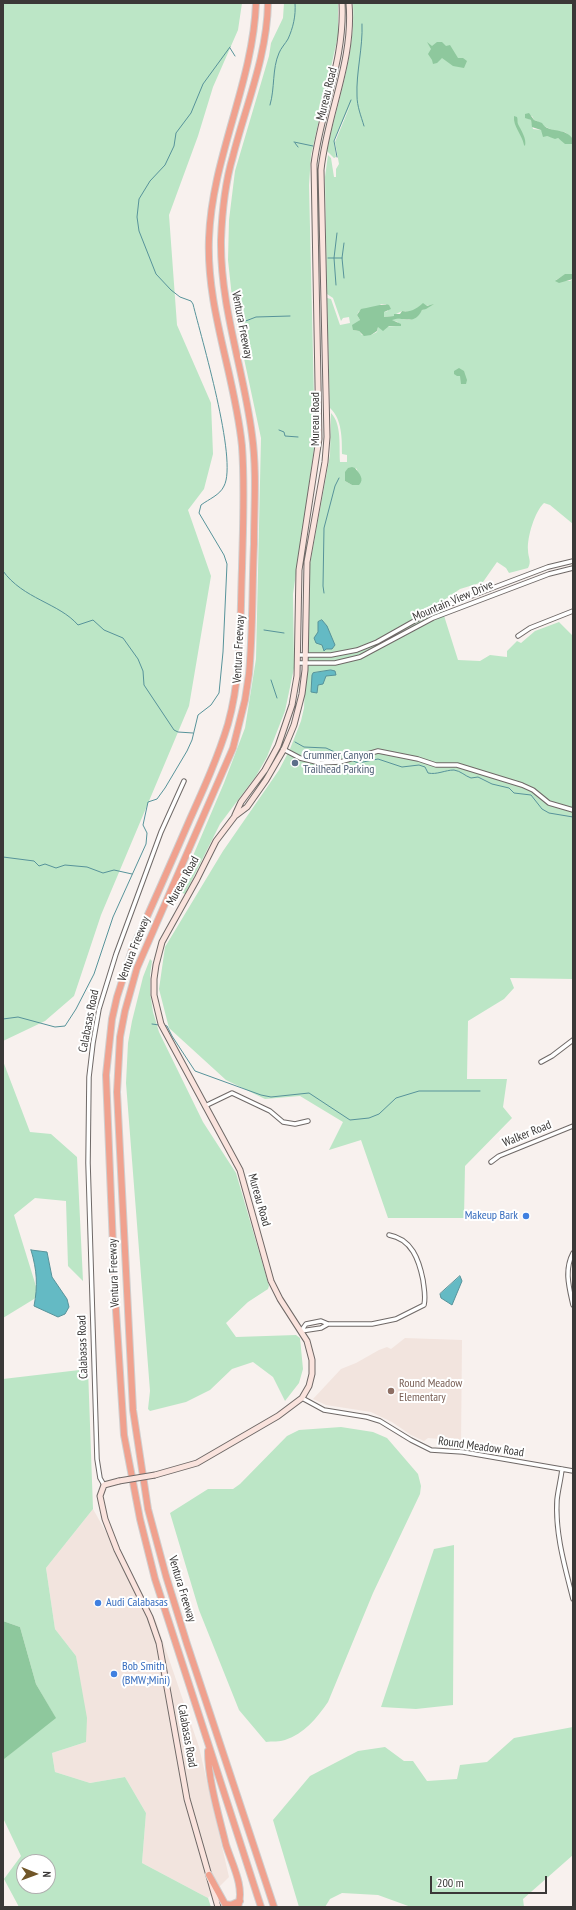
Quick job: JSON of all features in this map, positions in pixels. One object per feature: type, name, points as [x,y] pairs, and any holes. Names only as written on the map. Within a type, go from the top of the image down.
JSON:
[{"type":"highway","name":"Ventura Freeway","points":[[256,3],[248,61],[222,152],[215,187],[209,238],[212,296],[236,404],[243,457],[240,645],[235,693],[228,723],[212,769],[132,950],[112,1020],[106,1075],[119,1379],[124,1435],[130,1472],[153,1572],[261,1907]]},
{"type":"highway","name":"Ventura Freeway","points":[[268,3],[265,38],[260,62],[227,179],[222,215],[221,241],[222,266],[228,313],[248,408],[254,460],[251,654],[246,700],[230,755],[137,968],[125,1011],[120,1037],[117,1092],[133,1410],[148,1509],[184,1636],[274,1907]]},
{"type":"highway","points":[[208,1746],[208,1765],[226,1845],[239,1885],[239,1904],[231,1906],[225,1904],[209,1875]]},
{"type":"main road","name":"Mureau Road","points":[[104,1485],[155,1475],[190,1466],[209,1456],[278,1416],[302,1398],[309,1386],[313,1368],[311,1352],[301,1330],[287,1312],[275,1291],[240,1170],[161,1024],[154,996],[154,979],[158,953],[166,932],[197,879],[216,841],[235,816],[241,802],[265,770],[278,746],[292,705],[298,663],[299,570],[319,439],[314,164],[318,138],[340,49],[342,3]]},
{"type":"main road","name":"Mureau Road","points":[[235,816],[247,807],[269,775],[284,749],[299,707],[306,655],[307,562],[325,462],[327,437],[321,170],[325,143],[347,52],[350,24],[349,3]]},
{"type":"main road","name":"Calabasas Road","points":[[104,1485],[100,1496],[107,1526],[150,1617],[159,1643],[188,1799],[218,1907]]},
{"type":"street","name":"Mountain View Drive","points":[[298,655],[331,655],[357,650],[377,642],[432,611],[548,567],[573,562]]},
{"type":"street","name":"Mountain View Drive","points":[[298,663],[335,663],[360,657],[433,618],[548,574],[573,568]]},
{"type":"street","points":[[518,636],[530,628],[573,611]]},
{"type":"street","points":[[278,746],[310,761],[320,763],[350,760],[378,751],[436,765],[457,765],[528,787],[537,792],[549,803],[573,810]]},
{"type":"street","name":"Calabasas Road","points":[[104,1485],[100,1478],[97,1459],[92,1333],[88,1116],[93,1043],[99,1009],[116,954],[161,832],[184,781]]},
{"type":"street","points":[[541,1062],[552,1056],[573,1040]]},
{"type":"street","points":[[205,1106],[232,1093],[270,1111],[283,1122],[295,1124],[308,1121]]},
{"type":"street","name":"Walker Road","points":[[491,1162],[499,1156],[573,1126]]},
{"type":"street","points":[[301,1330],[306,1324],[321,1321],[328,1324],[372,1324],[396,1318],[424,1305],[426,1298],[420,1265],[415,1252],[396,1236],[389,1235]]},
{"type":"street","points":[[573,1253],[569,1263],[567,1275],[573,1305]]},
{"type":"street","points":[[301,1330],[321,1328],[328,1324]]},
{"type":"street","name":"Round Meadow Road","points":[[302,1398],[324,1410],[367,1417],[380,1422],[410,1440],[431,1450],[467,1453],[573,1471]]},
{"type":"street","points":[[562,1469],[557,1520],[560,1544],[573,1599]]},
{"type":"shaded area","name":"Round Meadow Elementary","points":[[405,1338],[462,1340],[461,1446],[451,1440],[428,1438],[424,1441],[411,1435],[392,1422],[371,1412],[326,1405],[313,1399],[341,1369],[356,1363],[379,1350],[387,1347],[391,1349]]},
{"type":"shaded area","points":[[93,1509],[156,1621],[199,1747],[229,1877],[208,1898],[142,1863],[146,1813],[125,1777],[90,1783],[55,1772],[52,1753],[86,1742],[76,1656],[55,1629],[46,1568]]},
{"type":"green space","points":[[3,3],[242,3],[238,30],[213,87],[198,136],[169,215],[177,325],[211,403],[213,454],[204,489],[188,510],[211,576],[189,706],[101,915],[74,996],[45,1021],[3,1041]]},
{"type":"green space","points":[[284,3],[338,3],[338,36],[311,155],[309,185],[315,442],[293,594],[294,668],[285,711],[267,757],[256,776],[220,824],[185,894],[178,891],[224,783],[245,728],[256,659],[261,438],[233,307],[228,260],[229,220],[235,171],[269,56],[271,43],[283,18]]},
{"type":"green space","points":[[353,3],[573,3],[573,139],[565,132],[553,130],[544,126],[534,120],[532,116],[525,115],[525,117],[531,120],[533,129],[541,130],[547,136],[558,138],[568,144],[573,144],[573,274],[566,274],[556,280],[570,281],[573,279],[573,524],[550,505],[544,503],[535,518],[530,532],[528,553],[530,561],[528,568],[509,573],[506,568],[497,562],[483,582],[460,589],[440,603],[458,660],[480,661],[490,655],[507,657],[507,651],[517,641],[521,643],[535,631],[559,622],[573,636],[573,979],[510,978],[514,988],[504,999],[468,1021],[467,1079],[507,1079],[503,1107],[512,1118],[465,1166],[464,1218],[388,1218],[361,1140],[329,1150],[343,1122],[300,1096],[265,1099],[226,1080],[169,1028],[159,989],[165,947],[223,851],[279,770],[290,749],[301,721],[304,708],[310,564],[330,455],[331,413],[337,423],[340,443],[340,462],[347,462],[347,455],[342,454],[339,423],[334,412],[330,408],[327,298],[331,299],[340,325],[350,323],[349,317],[343,318],[341,321],[333,298],[327,294],[325,177],[328,155],[331,158],[334,177],[336,177],[336,169],[339,164],[335,142],[352,101],[334,140],[336,157],[334,158],[327,151],[349,59],[353,22]],"holes":[[[381,304],[386,304],[388,311],[384,312],[384,317],[395,316],[402,311],[411,312],[429,305],[422,310],[417,317],[409,320],[395,318],[390,320],[398,322],[396,326],[378,327],[377,332],[371,335],[362,335],[359,331],[353,330],[360,320],[357,315],[359,311],[378,307]],[[348,468],[357,469],[359,485],[352,485],[345,481]]]},
{"type":"green space","points":[[427,42],[432,46],[437,42],[442,42],[446,46],[450,45],[458,58],[463,58],[467,61],[464,68],[453,66],[442,58],[437,63],[433,64],[428,54],[431,49]]},
{"type":"green space","points":[[529,113],[534,120],[542,123],[548,128],[561,131],[569,135],[573,139],[573,144],[565,144],[558,138],[555,139],[547,136],[543,137],[541,130],[532,127],[531,120],[525,118],[525,114]]},
{"type":"green space","points":[[514,116],[517,117],[525,146],[516,127]]},
{"type":"green space","points":[[565,274],[573,274],[573,279],[559,283],[555,281]]},
{"type":"green space","points":[[423,303],[427,306],[434,304],[422,310],[416,318],[392,320],[401,324],[401,326],[389,326],[383,331],[378,327],[377,331],[371,335],[364,336],[359,331],[353,330],[352,325],[360,320],[357,315],[361,309],[380,305],[389,305],[391,309],[384,312],[384,317],[400,314],[402,311],[411,311]]},
{"type":"green space","points":[[459,368],[464,371],[467,380],[466,384],[461,384],[460,376],[454,374],[454,371]]},
{"type":"green space","points":[[348,468],[355,468],[361,476],[361,483],[359,485],[352,485],[345,481],[345,472]]},
{"type":"green space","points":[[150,959],[152,961],[150,993],[153,1012],[159,1032],[203,1122],[236,1173],[269,1286],[268,1289],[248,1302],[226,1323],[236,1337],[296,1335],[300,1338],[303,1369],[299,1383],[285,1401],[273,1377],[253,1362],[232,1369],[210,1390],[186,1402],[150,1411],[148,1409],[150,1391],[126,1083],[128,1043],[132,1021],[143,977]]},
{"type":"green space","points":[[3,1061],[30,1132],[51,1134],[77,1157],[83,1281],[68,1266],[66,1201],[35,1198],[14,1215],[39,1296],[3,1318]]},
{"type":"green space","points":[[88,1369],[93,1509],[46,1568],[55,1629],[76,1656],[87,1718],[86,1742],[52,1753],[55,1772],[90,1783],[125,1777],[146,1813],[142,1863],[208,1898],[211,1907],[19,1907],[4,1879],[16,1863],[16,1894],[56,1894],[56,1854],[20,1854],[3,1818],[3,1760],[55,1717],[36,1684],[20,1627],[3,1621],[3,1379]]},
{"type":"green space","points":[[341,1427],[373,1432],[387,1438],[418,1474],[421,1486],[420,1494],[373,1593],[328,1702],[315,1719],[298,1734],[283,1741],[266,1742],[239,1710],[199,1610],[170,1513],[208,1489],[233,1489],[240,1484],[287,1436],[299,1430]]},
{"type":"green space","points":[[454,1545],[453,1705],[416,1709],[381,1707],[434,1549]]},
{"type":"green space","points":[[3,1621],[20,1627],[36,1684],[56,1718],[3,1760]]},
{"type":"green space","points":[[573,1727],[573,1855],[523,1899],[524,1907],[411,1907],[378,1895],[342,1893],[330,1899],[325,1907],[299,1907],[273,1820],[310,1776],[358,1751],[385,1747],[404,1761],[413,1761],[427,1781],[457,1779],[460,1765],[487,1762],[514,1738]]},
{"type":"water","points":[[322,620],[327,626],[335,645],[332,649],[326,649],[324,651],[322,645],[316,643],[314,638],[318,632],[318,622]]},
{"type":"water","points":[[331,670],[335,671],[336,675],[326,676],[323,684],[318,685],[317,693],[311,692],[313,673]]},
{"type":"water","points":[[31,1250],[47,1252],[52,1277],[67,1299],[69,1307],[65,1314],[58,1317],[34,1306],[36,1278],[35,1264]]},
{"type":"water","points":[[460,1276],[462,1281],[452,1305],[441,1298],[440,1294]]},
{"type":"waterway","points":[[270,105],[277,59],[291,31],[295,17],[295,3]]},
{"type":"waterway","points":[[362,24],[362,42],[357,96],[358,107],[364,126]]},
{"type":"waterway","points":[[3,1019],[18,1017],[55,1027],[65,1026],[76,1009],[94,974],[113,917],[146,844],[147,833],[143,825],[148,802],[157,799],[165,788],[192,740],[198,715],[211,705],[219,693],[223,652],[227,564],[224,555],[199,513],[201,505],[217,494],[224,486],[227,472],[226,451],[222,426],[217,398],[193,304],[191,301],[180,297],[171,290],[156,274],[139,231],[137,217],[139,199],[150,181],[165,165],[174,146],[176,133],[191,113],[203,84],[230,47]]},
{"type":"waterway","points":[[230,48],[235,56]]},
{"type":"waterway","points":[[337,157],[334,141],[351,100]]},
{"type":"waterway","points":[[294,142],[313,146]]},
{"type":"waterway","points":[[295,143],[298,147]]},
{"type":"waterway","points":[[336,285],[334,258],[337,233]]},
{"type":"waterway","points":[[344,243],[342,258],[344,278]]},
{"type":"waterway","points":[[328,258],[342,258]]},
{"type":"waterway","points":[[243,322],[256,317],[290,316]]},
{"type":"waterway","points":[[279,430],[284,432],[285,436],[298,437]]},
{"type":"waterway","points":[[324,593],[324,528],[335,486],[339,478]]},
{"type":"waterway","points":[[3,571],[20,588],[61,611],[78,625],[93,620],[104,630],[123,638],[138,659],[143,671],[144,685],[174,730],[178,732],[193,733]]},
{"type":"waterway","points":[[264,630],[284,633]]},
{"type":"waterway","points":[[271,680],[277,698]]},
{"type":"waterway","points":[[295,742],[304,747],[326,748],[348,758]]},
{"type":"waterway","points":[[351,760],[358,763],[378,759],[402,767],[419,765],[425,767],[428,773],[454,770],[471,778],[478,777],[492,784],[509,788],[514,793],[531,795],[542,809],[549,813],[573,817]]},
{"type":"waterway","points":[[3,857],[34,861],[39,866],[45,864],[56,868],[65,865],[87,867],[103,873],[114,870],[132,874]]},
{"type":"waterway","points":[[152,1024],[159,1025]]},
{"type":"waterway","points":[[164,1025],[167,1026],[195,1071],[261,1095],[271,1097],[309,1093],[350,1120],[369,1118],[379,1114],[396,1098],[419,1091],[480,1091]]},
{"type":"place","name":"Crummer Canyon Trailhead Parking","points":[[295,763]]},
{"type":"place","name":"Makeup Bark","points":[[526,1216]]},
{"type":"place","name":"Round Meadow Elementary","points":[[391,1391]]},
{"type":"place","name":"Audi Calabasas","points":[[98,1603]]},
{"type":"place","name":"Bob Smith (BMW;Mini)","points":[[114,1674]]}]
